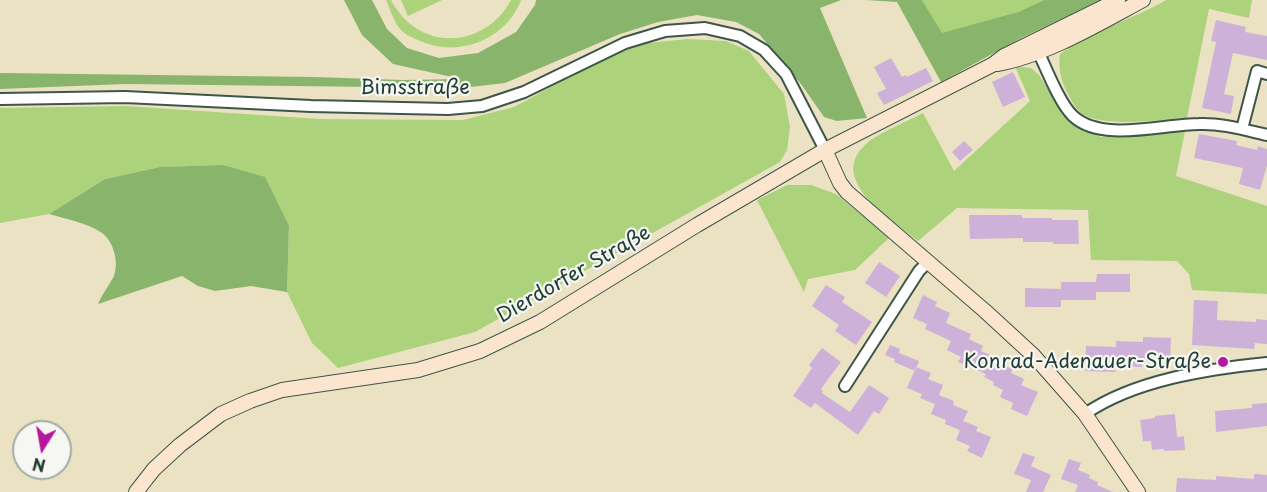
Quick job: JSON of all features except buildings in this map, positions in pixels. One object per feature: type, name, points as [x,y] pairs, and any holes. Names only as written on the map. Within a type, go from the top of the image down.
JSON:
[{"type":"main road","name":"Dierdorfer Straße","points":[[1036,47],[1118,0]]},
{"type":"main road","name":"Dierdorfer Straße","points":[[136,492],[154,469],[180,445],[221,414],[282,390],[418,370],[480,351],[540,322],[697,225],[825,150],[992,65],[1004,56],[1036,47],[1143,0]]},
{"type":"main road","points":[[825,150],[840,183],[848,192],[1034,356],[1085,414],[1138,492]]},
{"type":"street","name":"Bimsstraße","points":[[0,99],[124,97],[311,106],[448,109],[482,106],[524,92],[625,43],[665,31],[705,28],[740,36],[764,50],[786,74],[825,150]]},
{"type":"street","points":[[1036,47],[1066,108],[1080,121],[1093,128],[1112,130],[1200,123],[1267,135]]},
{"type":"street","points":[[1242,129],[1257,71],[1267,74]]},
{"type":"street","points":[[845,386],[919,271],[928,262]]},
{"type":"street","points":[[1085,414],[1126,392],[1184,376],[1267,363]]},
{"type":"green space","points":[[344,0],[372,0],[387,29],[407,48],[439,58],[478,53],[516,32],[535,5],[536,0],[841,0],[820,8],[867,118],[837,121],[824,117],[801,84],[759,34],[736,22],[697,15],[658,22],[620,34],[505,83],[462,88],[125,84],[0,89],[0,73],[461,79],[393,64],[362,35]]},
{"type":"green space","points":[[386,0],[391,0],[403,17],[417,29],[434,36],[451,38],[468,36],[485,28],[499,16],[511,0],[521,0],[514,14],[492,35],[465,46],[450,47],[435,46],[404,33],[396,23]]},
{"type":"green space","points":[[401,0],[442,0],[408,16]]},
{"type":"green space","points":[[866,0],[922,0],[942,33],[1018,12],[1044,0],[1102,0],[1023,37],[941,82],[897,2]]},
{"type":"green space","points":[[922,0],[1044,0],[1018,12],[942,34]]},
{"type":"green space","points":[[1166,0],[1252,0],[1249,18],[1209,9],[1187,118],[1114,122],[1087,116],[1078,110],[1062,80],[1060,54],[1085,38]]},
{"type":"green space","points":[[687,39],[726,41],[749,51],[784,94],[790,127],[787,150],[780,162],[475,332],[338,368],[312,343],[287,292],[289,226],[223,165],[160,167],[105,179],[49,214],[0,223],[0,108],[125,106],[320,119],[463,120],[514,107],[629,45]]},
{"type":"green space","points":[[1015,66],[1031,68],[1039,75],[1063,113],[1079,127],[1101,137],[1185,131],[1176,176],[1267,206],[1267,294],[1192,290],[1189,274],[1177,261],[1091,260],[1088,210],[957,208],[918,241],[867,198],[858,185],[854,171],[856,158],[866,144],[885,131],[923,113],[954,171],[1030,101]]},
{"type":"green space","points":[[223,165],[265,177],[289,226],[287,292],[251,286],[215,291],[198,286],[182,276],[98,304],[115,271],[114,253],[110,242],[102,233],[90,227],[49,214],[105,179],[160,167]]},
{"type":"green space","points":[[787,185],[811,185],[836,194],[889,238],[855,270],[808,279],[804,292],[757,200]]},
{"type":"place","name":"Konrad-Adenauer-Straße","points":[[1223,362]]}]
